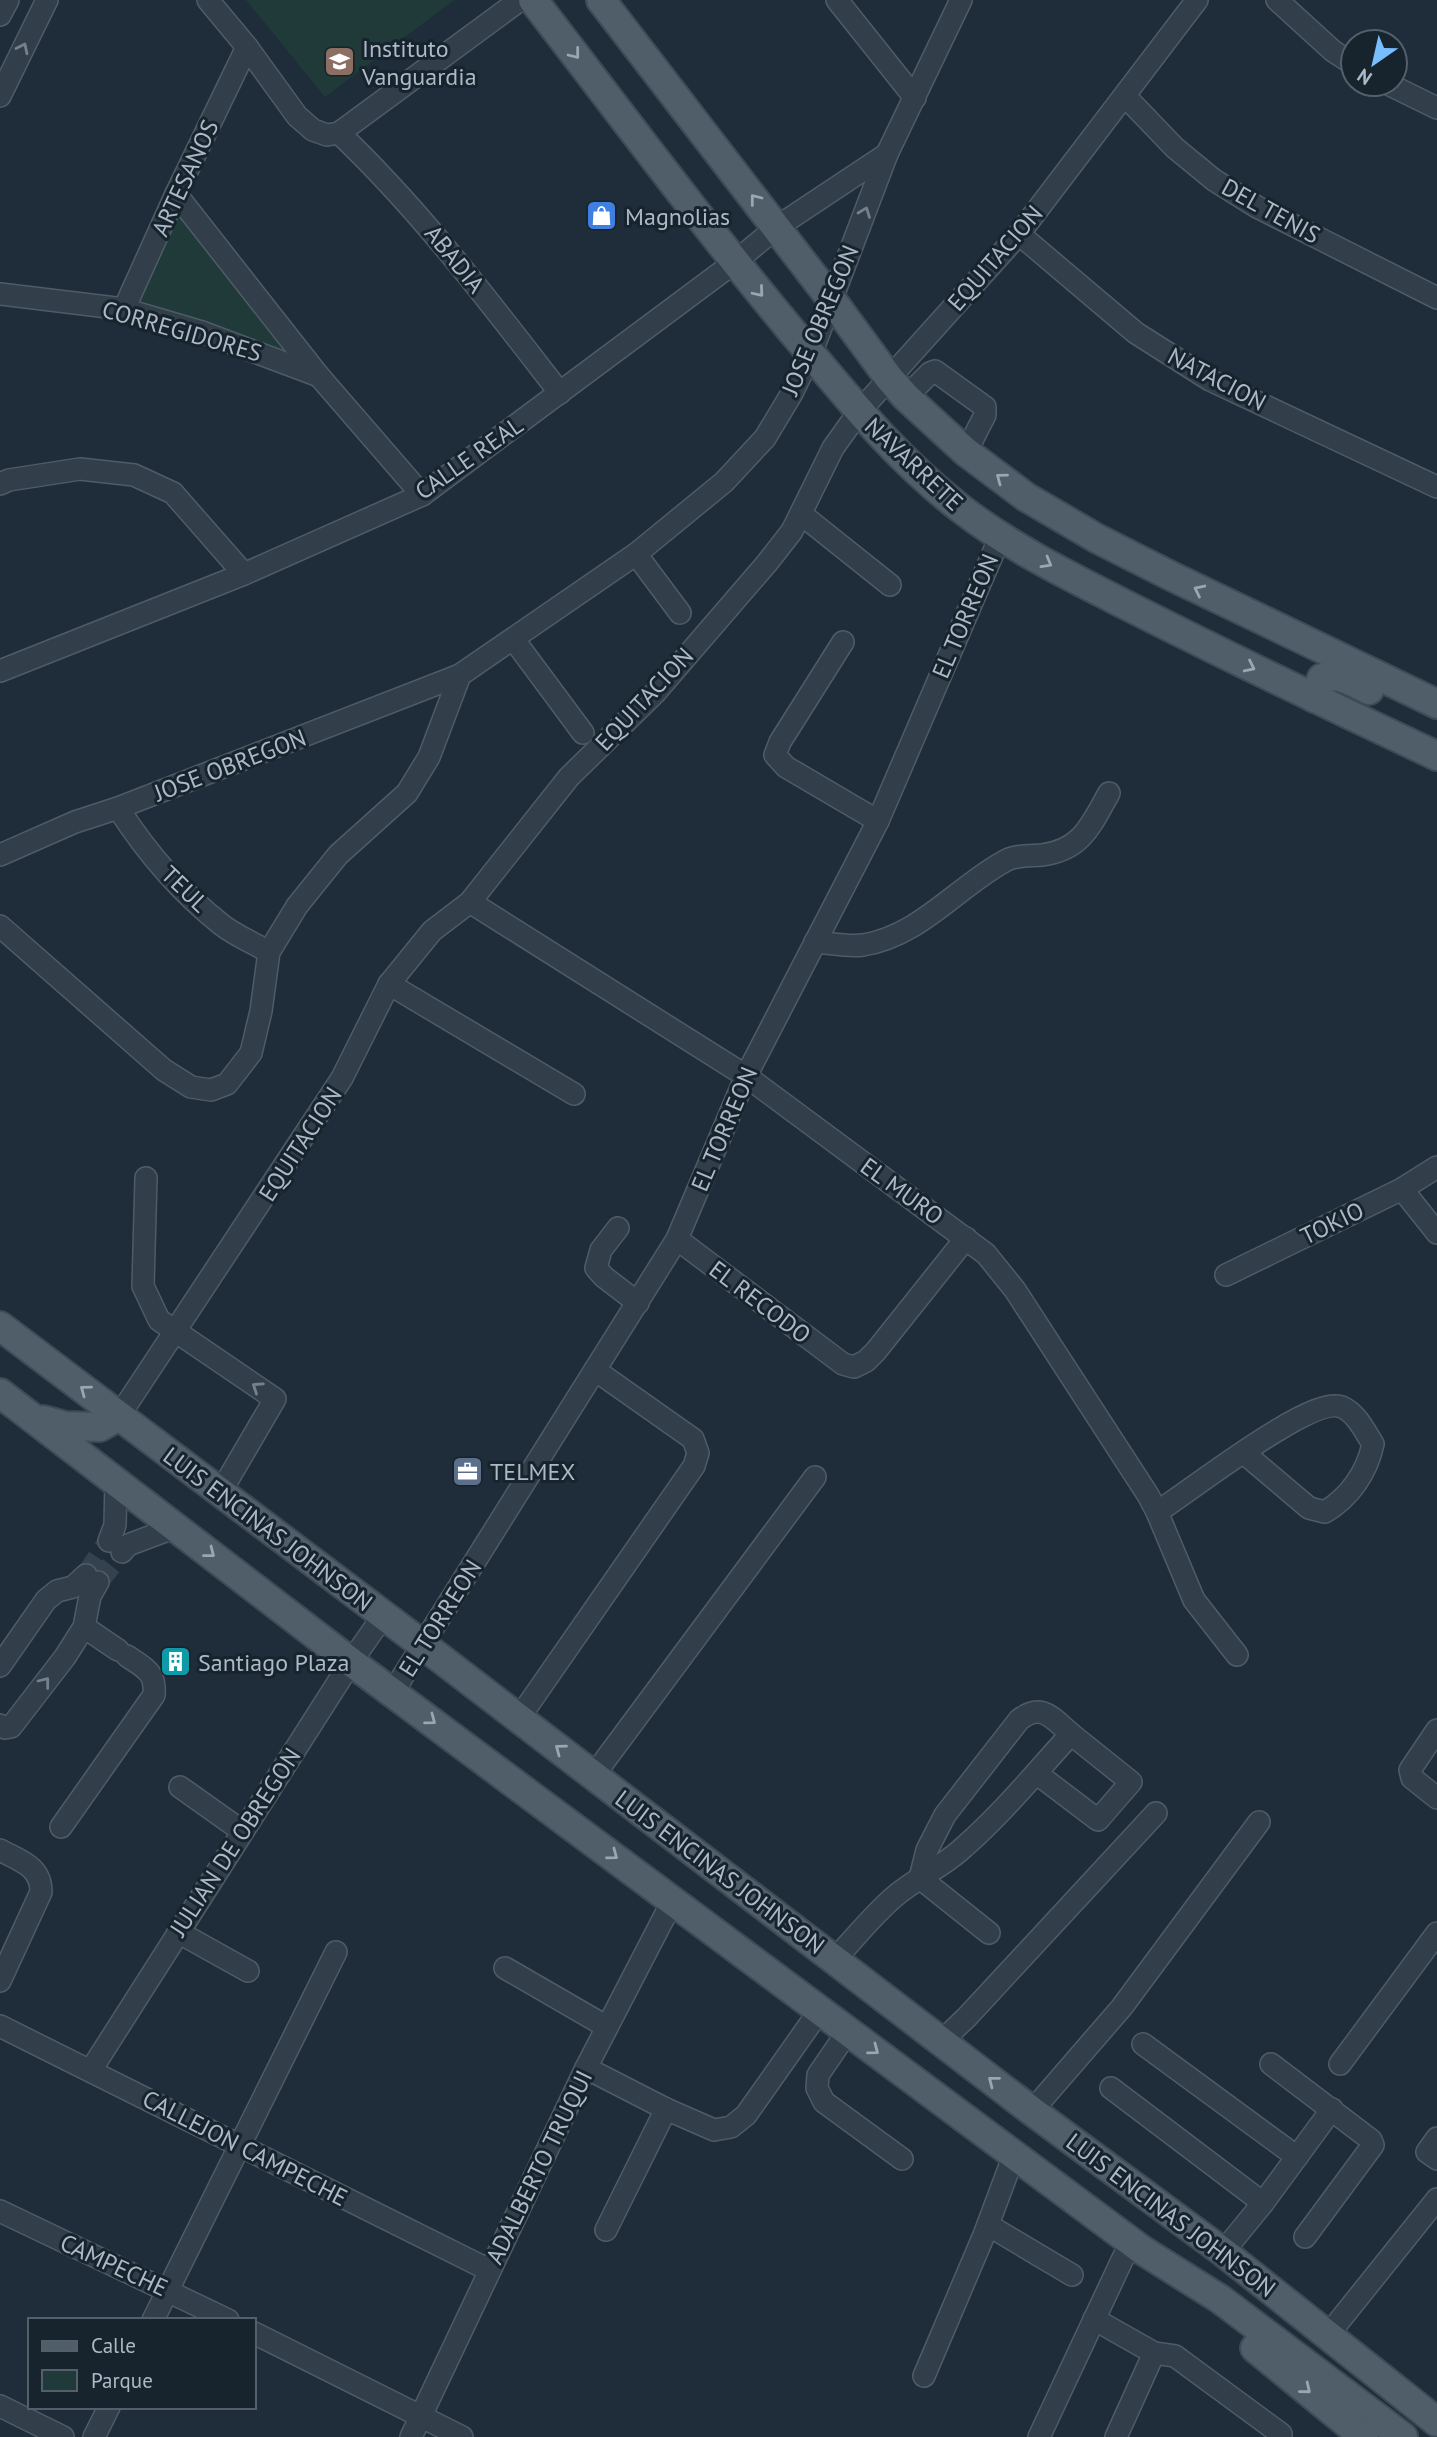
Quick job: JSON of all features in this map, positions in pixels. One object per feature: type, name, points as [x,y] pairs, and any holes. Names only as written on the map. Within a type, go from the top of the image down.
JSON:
[{"type":"main road","name":"NAVARRETE","points":[[533,0],[735,262],[858,413],[909,466],[1000,537],[1072,578],[1437,756]]},
{"type":"main road","name":"NAVARRETE","points":[[601,0],[897,388],[966,452],[1026,497],[1096,538],[1437,704]]},
{"type":"main road","points":[[1314,698],[1322,678],[1331,675],[1405,708],[1423,708],[1437,704]]},
{"type":"main road","name":"LUIS ENCINAS JOHNSON","points":[[0,1326],[1223,2252],[1437,2422]]},
{"type":"main road","name":"LUIS ENCINAS JOHNSON","points":[[3,1401],[33,1417],[351,1662],[1014,2155],[1136,2245],[1220,2299],[1358,2427],[1403,2437]]},
{"type":"main road","points":[[33,1417],[65,1426],[100,1427],[119,1416]]},
{"type":"main road","points":[[1397,2391],[1414,2403],[1437,2413]]},
{"type":"street","points":[[0,15],[8,0]]},
{"type":"street","points":[[0,96],[47,0]]},
{"type":"street","points":[[208,0],[247,47],[297,116],[313,130],[327,135],[340,133],[520,0]]},
{"type":"street","points":[[837,0],[915,98]]},
{"type":"street","name":"JOSE OBREGON","points":[[0,855],[75,822],[118,808],[460,675],[636,554],[724,482],[765,438],[792,393],[811,354],[887,154],[961,0]]},
{"type":"street","name":"EQUITACION","points":[[119,1416],[342,1078],[389,984],[432,931],[470,902],[569,778],[655,693],[767,564],[792,531],[834,448],[858,413],[897,388],[1019,234],[1197,0]]},
{"type":"street","points":[[1277,0],[1339,55]]},
{"type":"street","name":"ARTESANOS","points":[[124,309],[247,47]]},
{"type":"street","points":[[1409,94],[1437,108]]},
{"type":"street","name":"DEL TENIS","points":[[1125,96],[1175,148],[1214,180],[1257,207],[1437,298]]},
{"type":"street","name":"ABADIA","points":[[340,133],[436,234],[560,393]]},
{"type":"street","name":"CALLE REAL","points":[[0,671],[244,573],[422,495],[777,228],[887,154]]},
{"type":"street","name":"CORREGIDORES","points":[[176,194],[319,376],[422,495]]},
{"type":"street","name":"NATACION","points":[[1019,234],[1136,333],[1210,380],[1437,487]]},
{"type":"street","name":"CORREGIDORES","points":[[0,294],[124,309],[202,332],[319,376]]},
{"type":"street","points":[[897,388],[935,370],[985,407],[985,415],[966,452]]},
{"type":"street","points":[[0,484],[9,480],[80,469],[134,475],[173,493],[244,573]]},
{"type":"street","points":[[801,514],[890,585]]},
{"type":"street","name":"EL TORREON","points":[[393,1692],[677,1239],[746,1076],[878,821],[1000,537]]},
{"type":"street","points":[[636,554],[680,613]]},
{"type":"street","points":[[514,640],[583,733]]},
{"type":"street","points":[[843,642],[780,742],[775,755],[786,767],[878,821]]},
{"type":"street","points":[[0,926],[164,1070],[191,1087],[211,1090],[227,1084],[251,1053],[261,1011],[269,952],[297,906],[338,855],[407,793],[429,757],[460,675]]},
{"type":"street","points":[[815,942],[863,945],[894,934],[934,914],[980,876],[1009,859],[1058,853],[1084,835],[1109,793]]},
{"type":"street","name":"TEUL","points":[[118,808],[172,881],[224,926],[269,952]]},
{"type":"street","name":"EL MURO","points":[[470,902],[746,1076],[986,1254],[1015,1290],[1148,1495],[1194,1600],[1237,1654]]},
{"type":"street","points":[[389,984],[574,1094]]},
{"type":"street","name":"TOKIO","points":[[1226,1275],[1402,1188],[1437,1167]]},
{"type":"street","points":[[146,1178],[143,1286],[159,1320],[275,1399],[220,1493]]},
{"type":"street","points":[[1402,1188],[1437,1233]]},
{"type":"street","points":[[618,1228],[601,1250],[596,1268],[638,1303]]},
{"type":"street","name":"EL RECODO","points":[[677,1239],[843,1364],[854,1367],[866,1362],[966,1238]]},
{"type":"street","points":[[519,1718],[694,1466],[698,1453],[693,1439],[595,1370]]},
{"type":"street","points":[[1157,1512],[1274,1430],[1325,1406],[1340,1406],[1356,1416],[1373,1444],[1363,1476],[1334,1507],[1325,1512],[1310,1508],[1244,1453]]},
{"type":"street","points":[[594,1775],[815,1477]]},
{"type":"street","points":[[116,1480],[116,1547],[176,1527]]},
{"type":"street","points":[[0,1666],[46,1600],[57,1591],[87,1585],[84,1627],[65,1657],[11,1727],[0,1725]]},
{"type":"street","name":"JULIAN DE OBREGON","points":[[91,2070],[242,1831],[383,1616]]},
{"type":"street","points":[[61,1827],[154,1695],[155,1682],[148,1670],[84,1627]]},
{"type":"street","points":[[920,1878],[927,1850],[945,1815],[1019,1720],[1029,1712],[1047,1714],[1131,1782],[1098,1820],[1036,1773]]},
{"type":"street","points":[[1437,1730],[1410,1770],[1412,1778],[1437,1798]]},
{"type":"street","points":[[835,1959],[894,1896],[944,1865],[1002,1812],[1071,1734]]},
{"type":"street","points":[[180,1787],[242,1831]]},
{"type":"street","points":[[942,2041],[1156,1813]]},
{"type":"street","points":[[1032,2110],[1122,2007],[1259,1822]]},
{"type":"street","points":[[0,1850],[33,1868],[41,1879],[41,1892],[0,1981]]},
{"type":"street","points":[[920,1878],[989,1933]]},
{"type":"street","name":"ADALBERTO TRUQUI","points":[[411,2437],[586,2068],[673,1900]]},
{"type":"street","points":[[178,1932],[248,1971]]},
{"type":"street","points":[[1340,2064],[1437,1933]]},
{"type":"street","points":[[154,2318],[336,1952]]},
{"type":"street","points":[[505,1968],[607,2027]]},
{"type":"street","points":[[586,2068],[714,2130],[731,2127],[746,2115],[820,2010]]},
{"type":"street","name":"CALLEJON CAMPECHE","points":[[0,2026],[489,2270]]},
{"type":"street","points":[[848,2031],[818,2075],[817,2088],[824,2102],[902,2159]]},
{"type":"street","points":[[1143,2044],[1297,2157]]},
{"type":"street","points":[[1271,2064],[1332,2109],[1371,2140],[1373,2145],[1305,2237]]},
{"type":"street","points":[[1111,2088],[1263,2203]]},
{"type":"street","points":[[606,2230],[666,2109]]},
{"type":"street","points":[[1223,2252],[1263,2203],[1332,2109]]},
{"type":"street","points":[[1437,2138],[1427,2152],[1437,2159]]},
{"type":"street","points":[[924,2375],[988,2225],[1014,2155]]},
{"type":"street","points":[[1328,2335],[1437,2199]]},
{"type":"street","name":"CAMPECHE","points":[[0,2211],[224,2318]]},
{"type":"street","points":[[988,2225],[1072,2275]]},
{"type":"street","points":[[1039,2437],[1094,2319],[1136,2245]]},
{"type":"street","points":[[1094,2319],[1154,2353],[1175,2356],[1281,2437]]},
{"type":"street","points":[[256,2334],[461,2437]]},
{"type":"street","points":[[1116,2437],[1154,2353]]},
{"type":"street","points":[[0,2406],[63,2437]]},
{"type":"street","points":[[94,2437],[108,2409]]},
{"type":"green space","name":"Instituto Vanguardia","points":[[246,0],[454,0],[325,97]]},
{"type":"green space","points":[[178,208],[292,354],[135,299]]},
{"type":"tunnel","points":[[86,1575],[109,1541]]},
{"type":"tunnel","points":[[98,1582],[122,1552]]},
{"type":"place","name":"Instituto Vanguardia","points":[[339,62]]},
{"type":"place","name":"Magnolias","points":[[602,216]]},
{"type":"place","name":"TELMEX","points":[[467,1471]]},
{"type":"place","name":"Santiago Plaza","points":[[175,1662]]}]
